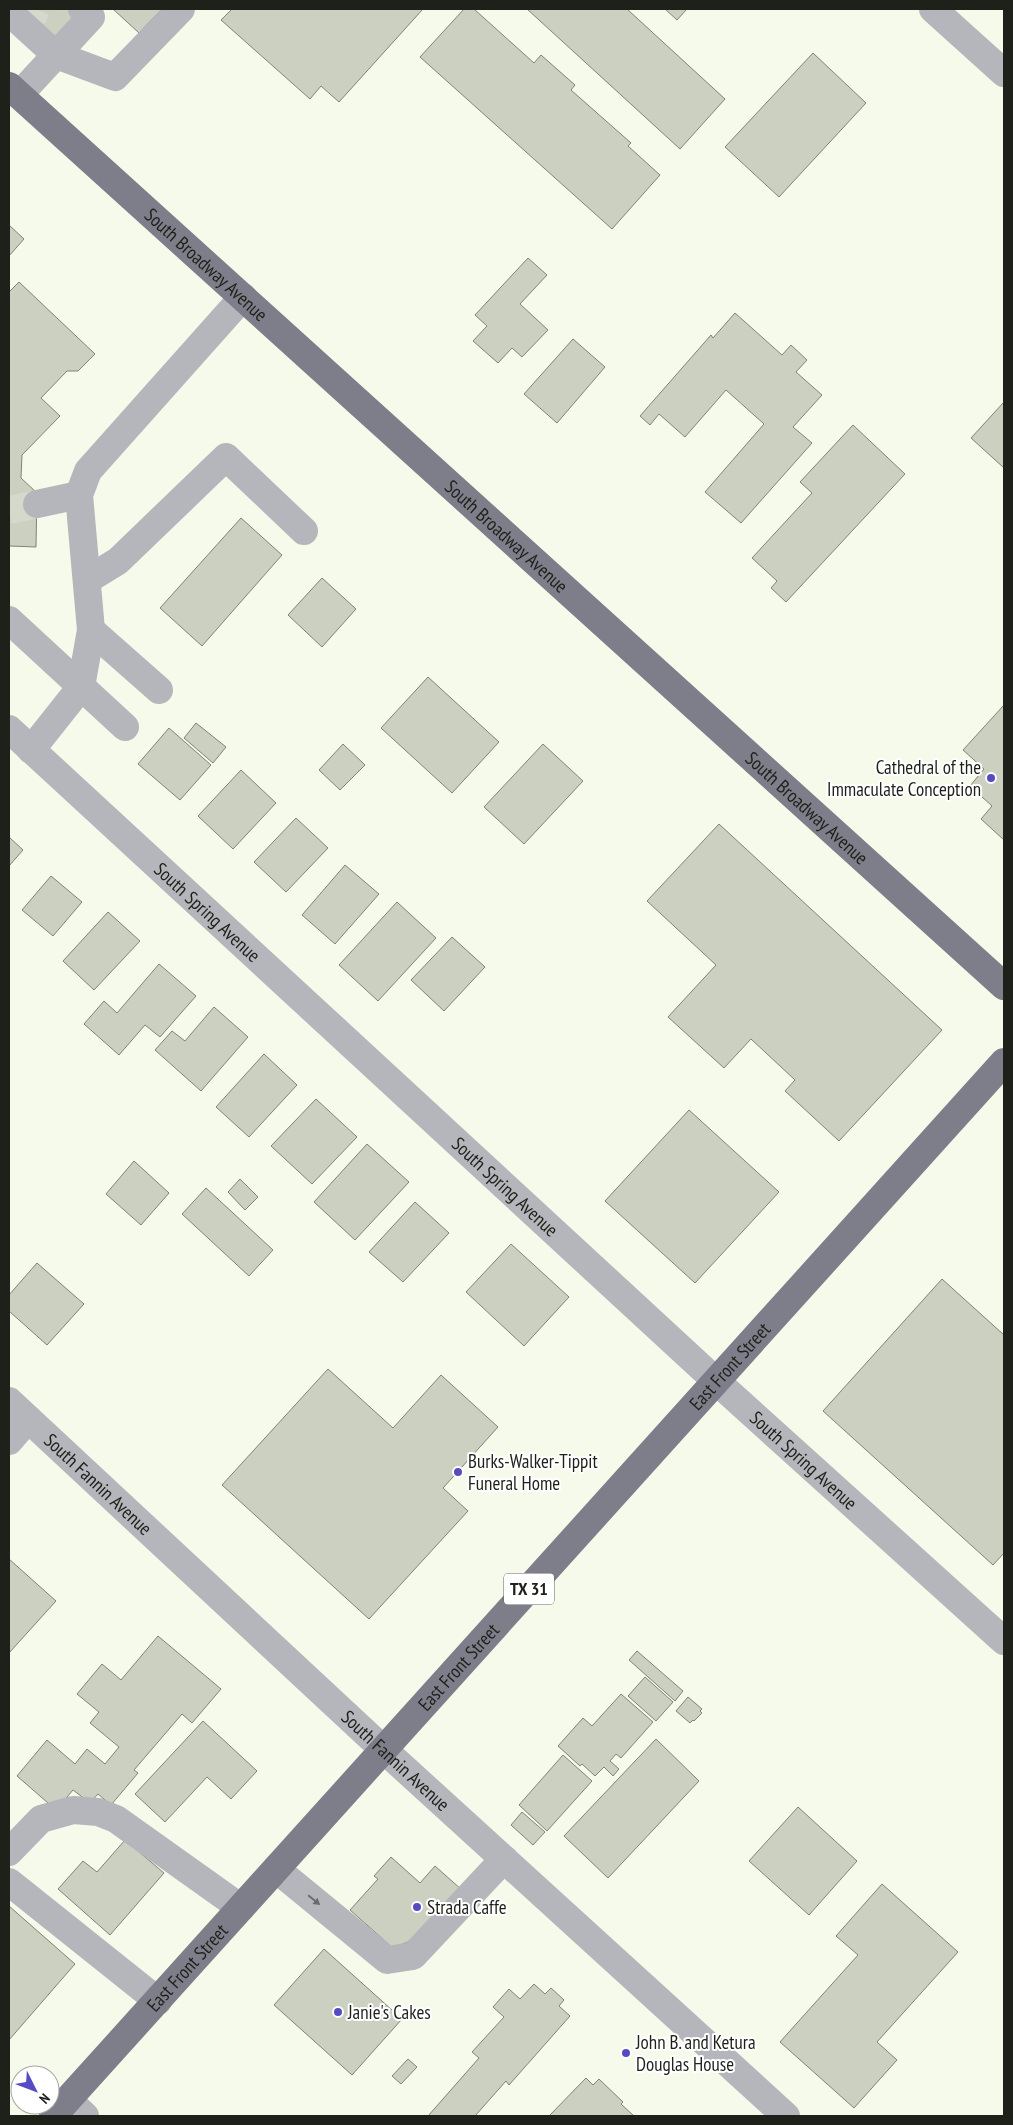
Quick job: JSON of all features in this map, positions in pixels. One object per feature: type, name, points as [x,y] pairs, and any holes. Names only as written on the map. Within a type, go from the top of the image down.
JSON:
[{"type":"main road","name":"South Broadway Avenue","points":[[14,90],[1004,986]]},
{"type":"main road","name":"East Front Street","points":[[69,2111],[158,2000],[1004,1062]]},
{"type":"street","points":[[14,90],[56,55],[91,17],[82,9]]},
{"type":"street","points":[[23,20],[56,55],[115,77],[181,9]]},
{"type":"street","points":[[933,9],[1004,73]]},
{"type":"street","points":[[31,750],[81,686],[91,630],[79,495],[88,471],[243,297]]},
{"type":"street","points":[[86,580],[118,561],[226,457],[304,531]]},
{"type":"street","points":[[37,504],[79,495]]},
{"type":"street","points":[[9,620],[126,727]]},
{"type":"street","points":[[91,630],[159,690]]},
{"type":"street","name":"South Spring Avenue","points":[[9,729],[716,1381],[1004,1641]]},
{"type":"street","points":[[9,1441],[19,1410]]},
{"type":"street","name":"South Fannin Avenue","points":[[19,1410],[384,1750],[786,2116]]},
{"type":"street","points":[[9,1852],[40,1819],[73,1810],[98,1812],[116,1819],[241,1908]]},
{"type":"street","points":[[276,1869],[387,1960],[414,1956],[504,1859]]},
{"type":"street","points":[[9,1882],[158,2000]]},
{"type":"building","points":[[22,9],[76,9],[80,12],[55,39]]},
{"type":"building","points":[[113,9],[162,9],[139,33]]},
{"type":"building","points":[[232,9],[423,9],[339,102],[321,86],[310,99],[221,20]]},
{"type":"building","points":[[464,9],[474,9],[534,63],[541,55],[575,85],[571,90],[631,143],[628,146],[660,175],[612,229],[420,57]]},
{"type":"building","points":[[527,9],[627,9],[725,99],[680,149]]},
{"type":"building","points":[[665,9],[687,9],[677,20]]},
{"type":"building","points":[[813,53],[866,103],[779,197],[725,147]]},
{"type":"building","points":[[9,225],[24,239],[9,256]]},
{"type":"building","points":[[528,258],[547,275],[520,304],[548,330],[522,357],[512,348],[498,363],[473,341],[487,326],[475,315]]},
{"type":"building","points":[[19,282],[95,354],[78,371],[67,371],[41,398],[60,416],[22,455],[21,478],[37,493],[36,547],[9,546],[9,292]]},
{"type":"building","points":[[735,313],[782,355],[791,345],[807,360],[796,372],[822,395],[793,427],[812,443],[741,523],[705,492],[764,424],[726,390],[685,437],[659,414],[650,425],[640,416],[711,335],[713,338]]},
{"type":"building","points":[[573,339],[605,367],[557,423],[524,394]]},
{"type":"building","points":[[1004,402],[1004,468],[971,438]]},
{"type":"building","points":[[853,425],[905,474],[786,602],[771,588],[777,581],[752,558],[812,493],[800,482]]},
{"type":"building","points":[[241,518],[282,555],[202,646],[160,608]]},
{"type":"building","points":[[322,578],[356,609],[322,647],[288,615]]},
{"type":"building","points":[[428,677],[499,742],[452,793],[381,728]]},
{"type":"building","name":"Cathedral of the Immaculate Conception","points":[[1004,705],[1004,840],[981,819],[992,806],[970,786],[984,769],[963,750]]},
{"type":"building","points":[[196,723],[226,747],[213,763],[184,738]]},
{"type":"building","points":[[169,728],[211,765],[180,800],[138,764]]},
{"type":"building","points":[[343,744],[365,765],[340,790],[319,770]]},
{"type":"building","points":[[543,744],[583,781],[524,844],[484,807]]},
{"type":"building","points":[[241,770],[276,803],[233,849],[198,816]]},
{"type":"building","points":[[296,818],[328,848],[286,892],[254,862]]},
{"type":"building","points":[[719,824],[942,1030],[839,1141],[785,1091],[795,1080],[751,1039],[724,1068],[668,1017],[716,965],[647,901]]},
{"type":"building","points":[[9,837],[23,850],[9,866]]},
{"type":"building","points":[[345,865],[379,894],[335,944],[302,915]]},
{"type":"building","points":[[51,876],[82,902],[53,936],[22,910]]},
{"type":"building","points":[[397,902],[436,938],[378,1001],[339,965]]},
{"type":"building","points":[[108,912],[140,941],[94,990],[63,961]]},
{"type":"building","points":[[452,937],[485,967],[444,1011],[411,980]]},
{"type":"building","points":[[159,964],[196,996],[160,1037],[145,1025],[119,1055],[84,1024],[104,1001],[117,1013]]},
{"type":"building","points":[[214,1007],[248,1037],[201,1091],[155,1050],[172,1031],[185,1041]]},
{"type":"building","points":[[264,1054],[297,1085],[249,1137],[216,1107]]},
{"type":"building","points":[[316,1099],[357,1137],[312,1184],[271,1146]]},
{"type":"building","points":[[689,1110],[779,1192],[695,1283],[605,1201]]},
{"type":"building","points":[[367,1144],[409,1182],[355,1240],[314,1202]]},
{"type":"building","points":[[134,1161],[169,1193],[141,1225],[106,1194]]},
{"type":"building","points":[[240,1179],[258,1197],[245,1210],[228,1192]]},
{"type":"building","points":[[206,1188],[273,1250],[249,1276],[182,1214]]},
{"type":"building","points":[[415,1202],[449,1233],[403,1282],[369,1252]]},
{"type":"building","points":[[511,1244],[569,1297],[524,1346],[466,1292]]},
{"type":"building","points":[[37,1263],[84,1304],[47,1345],[9,1311],[9,1295]]},
{"type":"building","points":[[942,1279],[1004,1335],[1004,1553],[993,1565],[823,1411]]},
{"type":"building","points":[[328,1369],[393,1428],[441,1375],[498,1427],[443,1488],[468,1511],[369,1619],[222,1485]]},
{"type":"building","points":[[9,1559],[56,1601],[9,1653]]},
{"type":"building","points":[[158,1636],[221,1689],[192,1723],[182,1714],[134,1770],[138,1773],[111,1805],[98,1794],[90,1803],[73,1790],[56,1810],[17,1776],[47,1740],[75,1764],[87,1749],[105,1764],[119,1747],[90,1723],[99,1712],[77,1694],[102,1664],[121,1680]]},
{"type":"building","points":[[637,1651],[683,1691],[675,1701],[629,1660]]},
{"type":"building","points":[[645,1677],[673,1702],[656,1721],[628,1696]]},
{"type":"building","points":[[621,1694],[653,1722],[621,1758],[616,1754],[610,1761],[619,1769],[613,1776],[604,1767],[595,1776],[582,1764],[580,1766],[558,1746],[583,1718],[592,1726]]},
{"type":"building","points":[[688,1697],[702,1709],[700,1711],[702,1713],[690,1723],[676,1711]]},
{"type":"building","points":[[203,1721],[257,1771],[231,1799],[207,1777],[165,1822],[135,1794]]},
{"type":"building","points":[[656,1739],[699,1781],[608,1878],[564,1836]]},
{"type":"building","points":[[563,1755],[592,1781],[547,1831],[519,1805]]},
{"type":"building","points":[[798,1807],[857,1861],[809,1915],[749,1861]]},
{"type":"building","points":[[522,1812],[545,1832],[533,1845],[511,1825]]},
{"type":"building","points":[[125,1840],[164,1873],[110,1935],[58,1889],[83,1861],[97,1872]]},
{"type":"building","points":[[391,1857],[420,1883],[435,1866],[462,1890],[418,1938],[393,1948],[350,1910],[378,1879],[374,1876]]},
{"type":"building","points":[[882,1884],[958,1952],[877,2042],[897,2060],[854,2108],[780,2042],[858,1955],[836,1936]]},
{"type":"building","points":[[9,1906],[75,1964],[9,2040]]},
{"type":"building","name":"Janie's Cakes","points":[[324,1949],[402,2019],[352,2075],[274,2005]]},
{"type":"building","points":[[534,1984],[545,1994],[551,1988],[564,2000],[559,2006],[570,2016],[509,2085],[506,2081],[475,2116],[428,2116],[479,2058],[472,2052],[504,2017],[493,2007],[509,1989],[520,1999]]},
{"type":"building","points":[[408,2059],[417,2067],[401,2084],[392,2076]]},
{"type":"building","points":[[586,2078],[593,2085],[599,2079],[623,2102],[621,2104],[634,2116],[549,2116]]},
{"type":"tunnel","points":[[32,18],[36,9]]},
{"type":"tunnel","points":[[9,510],[37,504]]},
{"type":"place","name":"Cathedral of the Immaculate Conception","points":[[991,778]]},
{"type":"place","name":"Burks-Walker-Tippit Funeral Home","points":[[458,1472]]},
{"type":"place","name":"Strada Caffe","points":[[417,1907]]},
{"type":"place","name":"Janie's Cakes","points":[[338,2012]]},
{"type":"place","name":"John B. and Ketura Douglas House","points":[[626,2053]]}]
